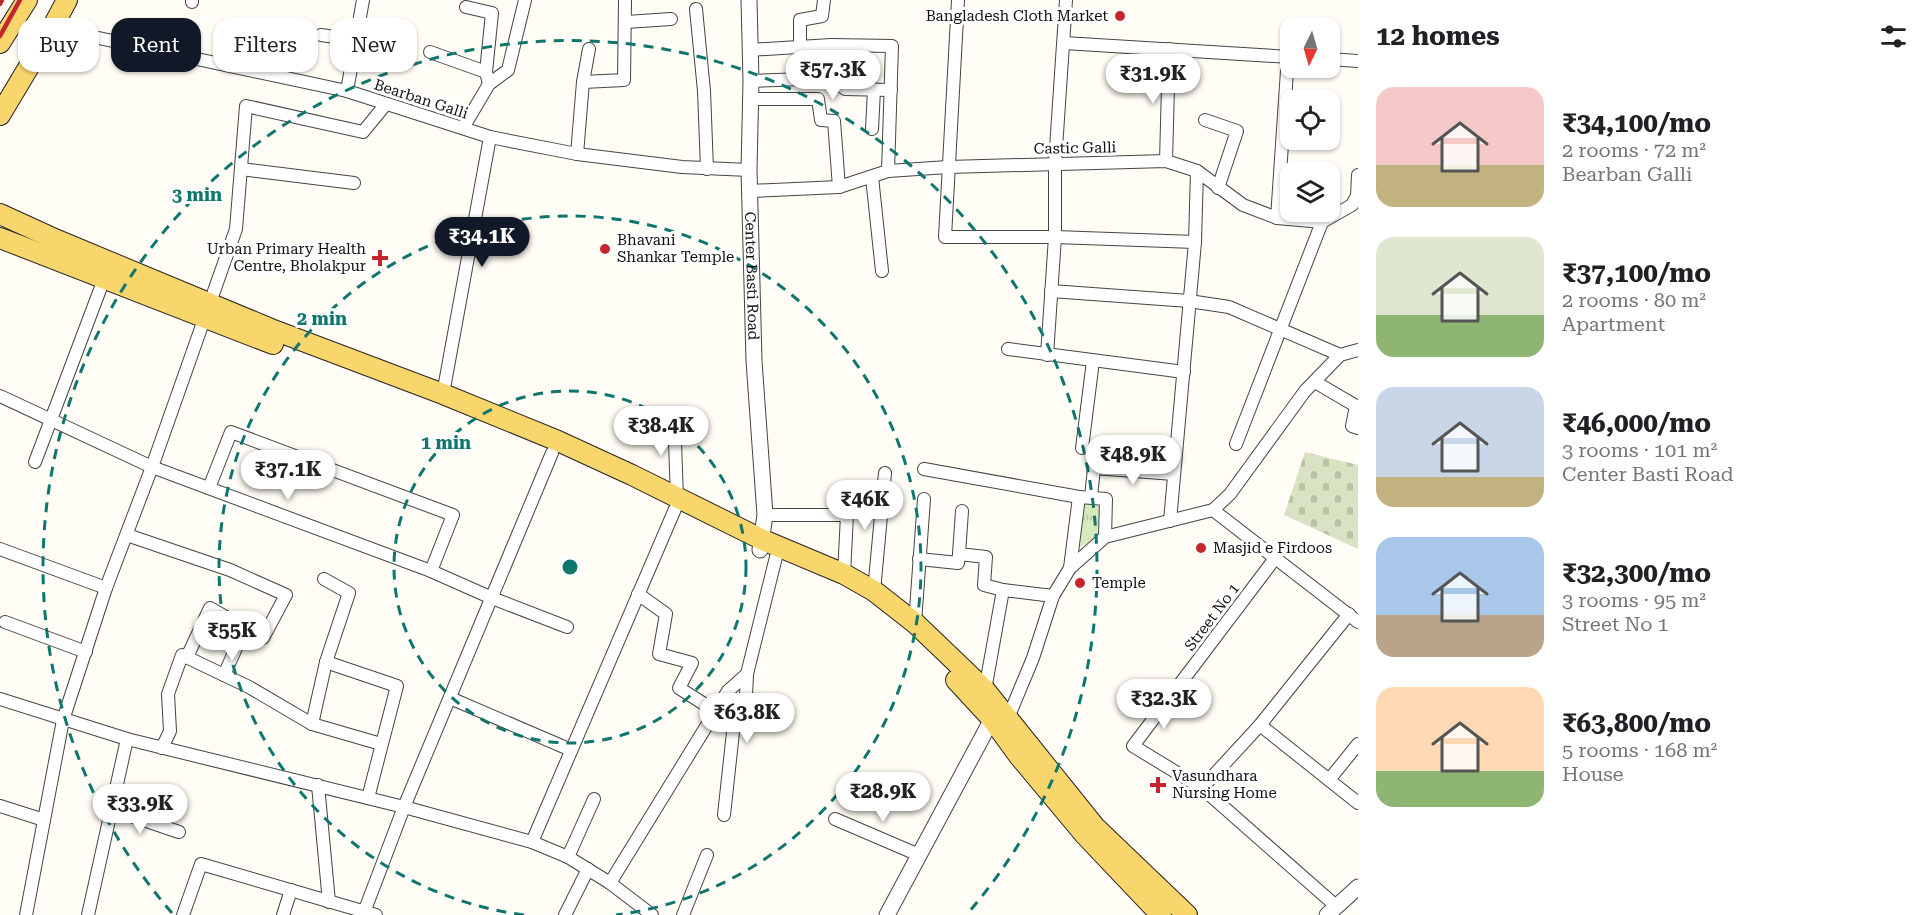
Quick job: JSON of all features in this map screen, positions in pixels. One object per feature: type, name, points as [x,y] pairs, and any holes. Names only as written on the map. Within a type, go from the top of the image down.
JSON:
[{"type":"main road","points":[[0,43],[27,0]]},
{"type":"main road","points":[[57,18],[67,0]]},
{"type":"main road","points":[[1,110],[25,72]]},
{"type":"main road","points":[[0,214],[320,363],[438,406],[676,504]]},
{"type":"main road","points":[[0,238],[104,279],[208,311],[324,351],[442,394],[558,441],[676,504],[842,586],[910,632],[1029,746],[1095,827],[1187,915]]},
{"type":"main road","points":[[766,549],[844,574],[874,591],[915,623],[986,690],[1019,756],[1085,836],[1161,915]]},
{"type":"street","points":[[360,18],[363,0]]},
{"type":"street","points":[[430,52],[487,78],[508,70],[525,0]]},
{"type":"street","points":[[583,82],[624,80],[625,0]]},
{"type":"street","name":"Center Basti Road","points":[[749,0],[751,81],[749,170],[754,361],[766,549]]},
{"type":"street","points":[[801,46],[800,20],[822,16],[824,0]]},
{"type":"street","points":[[958,0],[945,237],[1055,237],[1195,242]]},
{"type":"street","points":[[1047,355],[1066,0]]},
{"type":"street","points":[[463,128],[487,78],[492,13],[466,8]]},
{"type":"street","points":[[696,9],[704,90],[707,169]]},
{"type":"street","points":[[626,22],[671,19]]},
{"type":"street","points":[[321,35],[330,36]]},
{"type":"street","name":"Bearban Galli","points":[[99,38],[347,91],[490,137],[577,154],[707,169],[749,170]]},
{"type":"street","points":[[1064,43],[1280,55]]},
{"type":"street","points":[[749,50],[831,45],[892,46],[888,171]]},
{"type":"street","points":[[831,45],[832,78]]},
{"type":"street","points":[[577,154],[583,82],[589,49]]},
{"type":"street","points":[[1166,161],[1169,49]]},
{"type":"street","points":[[1340,60],[1358,61]]},
{"type":"street","points":[[347,91],[350,72]]},
{"type":"street","points":[[751,81],[832,78],[845,89],[891,90]]},
{"type":"street","points":[[1277,218],[1287,78]]},
{"type":"street","points":[[872,129],[874,90]]},
{"type":"street","points":[[750,99],[818,99],[821,120],[834,121],[839,187]]},
{"type":"street","points":[[26,915],[63,720],[106,588],[152,467],[236,229],[246,106],[363,132],[386,104]]},
{"type":"street","points":[[1205,120],[1237,131],[1218,188]]},
{"type":"street","points":[[442,394],[490,137]]},
{"type":"street","name":"Castic Galli","points":[[750,191],[839,187],[888,171],[1056,163],[1166,161],[1197,171],[1243,205],[1280,218]]},
{"type":"street","points":[[241,169],[354,183]]},
{"type":"street","points":[[1170,520],[1195,242],[1197,171]]},
{"type":"street","points":[[1340,213],[1355,205],[1358,175]]},
{"type":"street","points":[[872,177],[882,271]]},
{"type":"street","points":[[1236,444],[1322,222]]},
{"type":"street","points":[[35,462],[104,279]]},
{"type":"street","points":[[1051,291],[1189,301],[1229,307],[1340,355]]},
{"type":"street","points":[[887,915],[919,855],[1033,658],[1053,596],[1070,568],[1105,537],[1212,510],[1230,494],[1305,391],[1340,355],[1358,347]]},
{"type":"street","points":[[1008,350],[1184,372]]},
{"type":"street","points":[[1082,448],[1093,361]]},
{"type":"street","points":[[1315,382],[1356,406],[1352,426],[1358,428]]},
{"type":"street","points":[[0,396],[152,467],[431,571],[567,627]]},
{"type":"street","points":[[531,842],[676,504],[674,415]]},
{"type":"street","points":[[209,488],[231,432],[453,515],[431,571]]},
{"type":"street","points":[[183,915],[201,864],[368,914],[404,807],[552,453]]},
{"type":"street","points":[[1070,568],[1085,497],[1094,468],[1174,474]]},
{"type":"street","points":[[924,470],[1106,499],[1105,537]]},
{"type":"street","points":[[874,591],[885,473]]},
{"type":"street","points":[[915,623],[924,499]]},
{"type":"street","points":[[1202,788],[1353,618],[1212,510]]},
{"type":"street","points":[[920,559],[958,562],[962,511]]},
{"type":"street","points":[[765,515],[847,515],[844,574]]},
{"type":"street","points":[[127,535],[230,570],[286,595],[263,638],[210,608],[187,657]]},
{"type":"street","points":[[0,549],[106,588]]},
{"type":"street","points":[[724,815],[734,723],[746,696],[747,674],[766,549]]},
{"type":"street","points":[[959,554],[986,557],[984,585],[1003,590],[1053,596]]},
{"type":"street","name":"Street No 1","points":[[1276,557],[1133,746],[1202,788],[1331,911]]},
{"type":"street","points":[[312,724],[326,662],[349,593],[324,579]]},
{"type":"street","points":[[986,690],[1003,590]]},
{"type":"street","points":[[639,594],[666,614],[660,654],[692,663],[679,688],[715,711]]},
{"type":"street","points":[[5,622],[86,652]]},
{"type":"street","points":[[224,675],[245,628]]},
{"type":"street","points":[[162,748],[170,730],[168,694],[182,656],[249,687],[312,724],[381,744]]},
{"type":"street","points":[[326,662],[397,686],[368,798]]},
{"type":"street","points":[[610,883],[728,691],[747,674]]},
{"type":"street","points":[[450,698],[571,750]]},
{"type":"street","points":[[0,699],[127,739],[318,785],[531,842],[588,868],[652,915]]},
{"type":"street","points":[[1260,725],[1358,804]]},
{"type":"street","points":[[88,915],[127,739]]},
{"type":"street","points":[[1329,780],[1358,744]]},
{"type":"street","points":[[318,785],[329,902]]},
{"type":"street","points":[[568,857],[594,799]]},
{"type":"street","points":[[0,806],[44,820]]},
{"type":"street","points":[[111,809],[179,832]]},
{"type":"street","points":[[835,819],[919,855]]},
{"type":"street","points":[[683,915],[706,855]]},
{"type":"street","points":[[565,915],[588,868]]},
{"type":"street","points":[[1331,911],[1358,887]]},
{"type":"street","points":[[283,915],[291,890]]},
{"type":"green space","points":[[1305,452],[1358,465],[1358,549],[1284,515]]},
{"type":"green space","points":[[1085,500],[1103,502],[1101,535],[1080,547]]},
{"type":"railway","points":[[0,4],[2,0]]},
{"type":"railway","points":[[0,36],[20,0]]},
{"type":"place","name":"Bangladesh Cloth Market","points":[[1120,16]]},
{"type":"place","name":"Bhavani Shankar Temple","points":[[605,249]]},
{"type":"place","name":"Urban Primary Health Centre, Bholakpur","points":[[380,258]]},
{"type":"place","name":"Masjid e Firdoos","points":[[1201,548]]},
{"type":"place","name":"Temple","points":[[1080,583]]},
{"type":"place","name":"Vasundhara Nursing Home","points":[[1158,785]]}]
